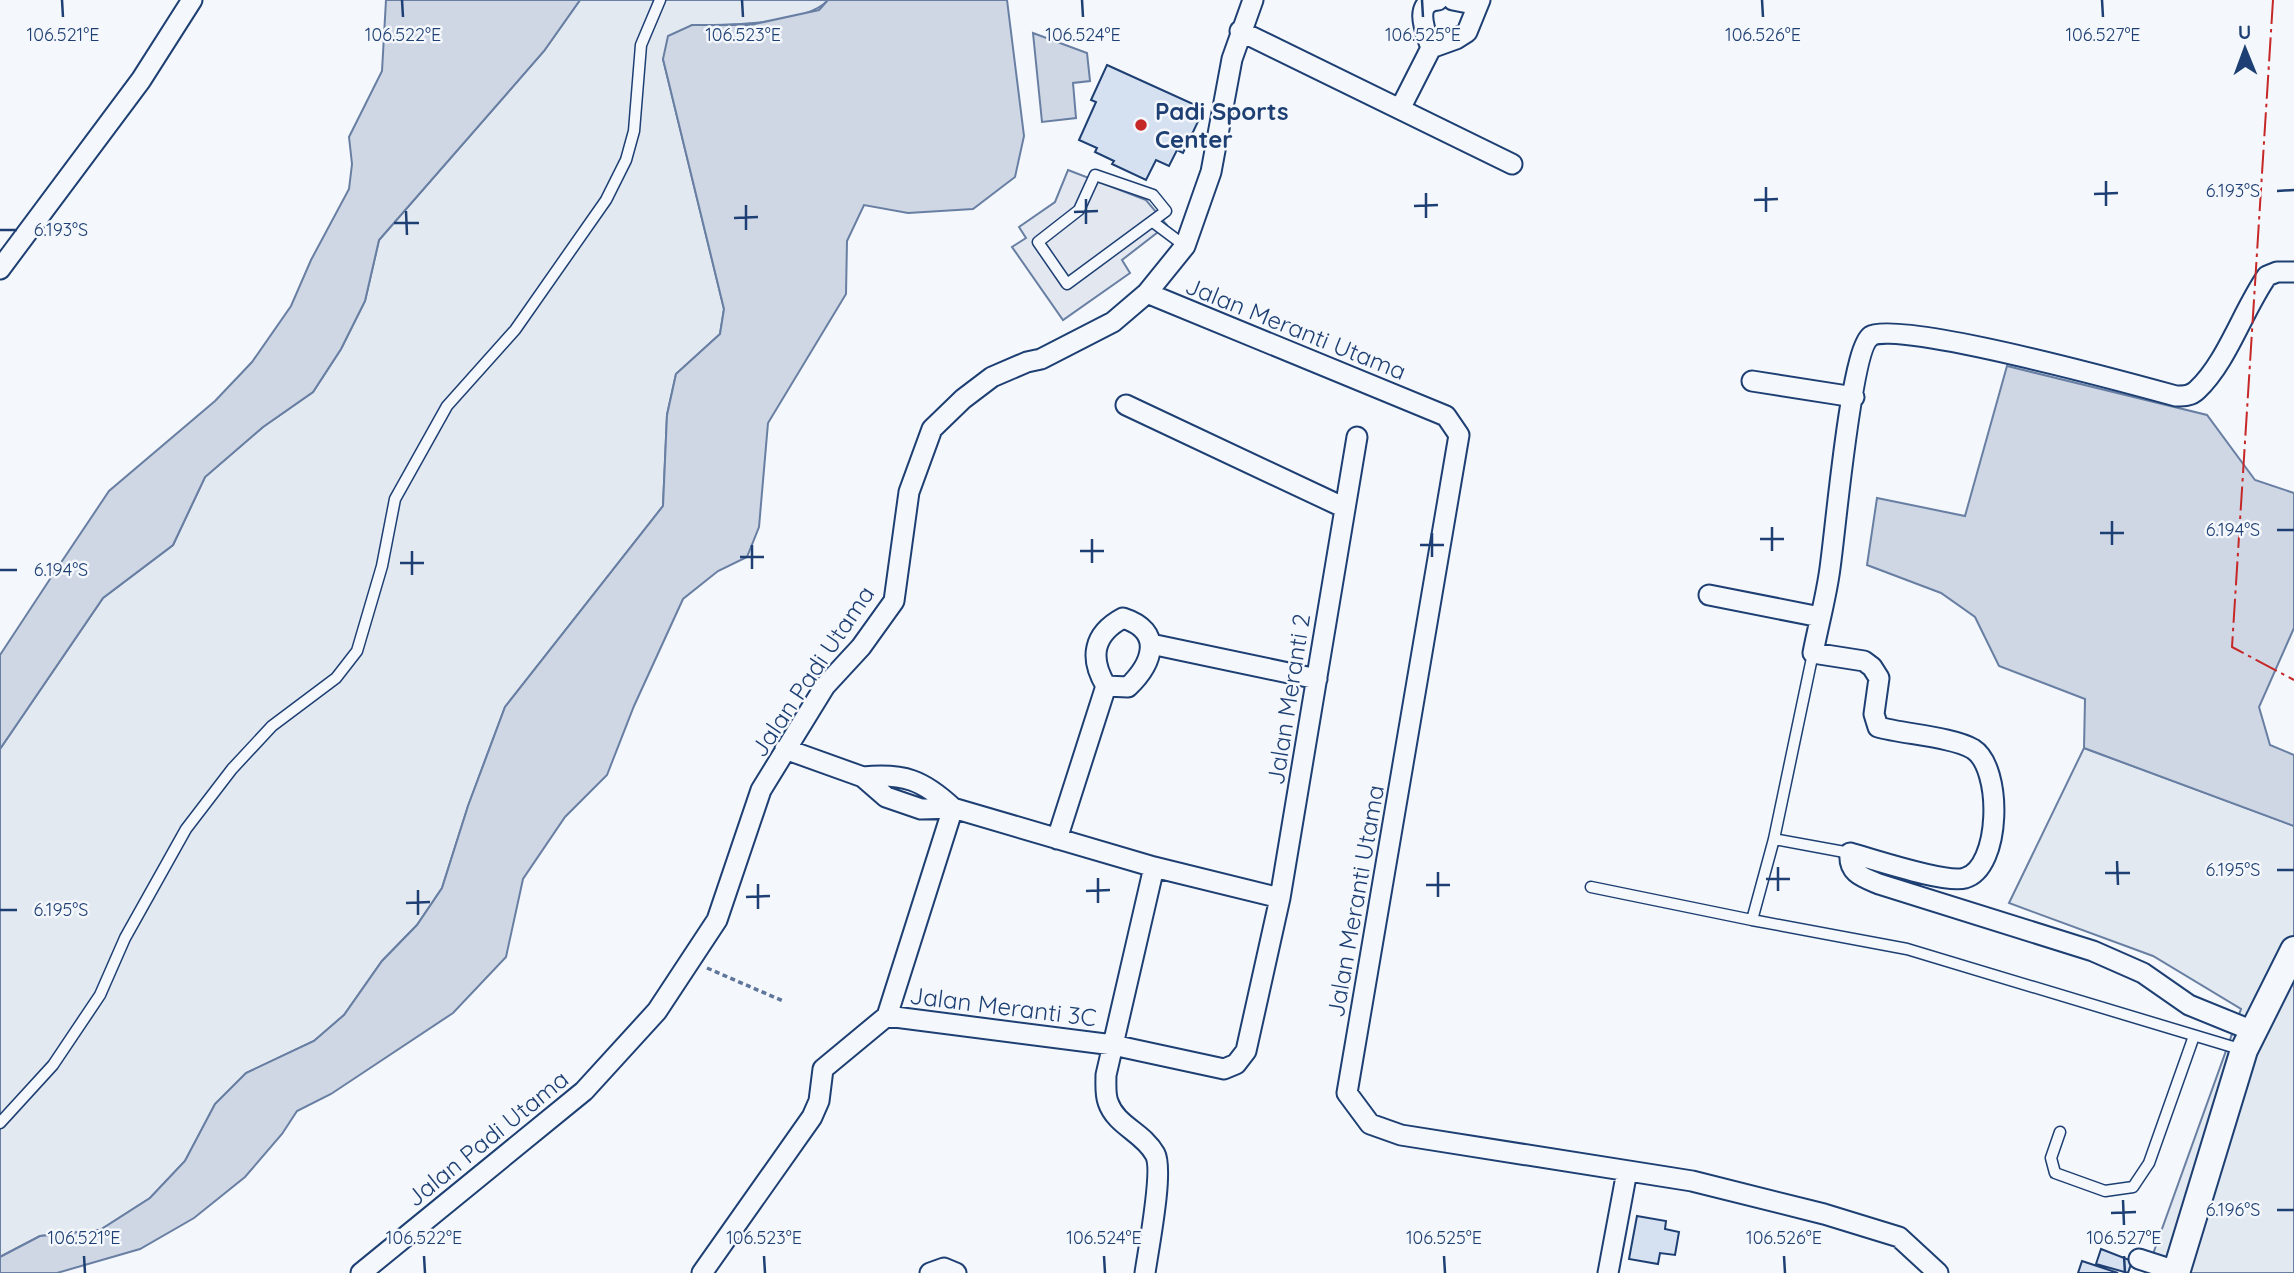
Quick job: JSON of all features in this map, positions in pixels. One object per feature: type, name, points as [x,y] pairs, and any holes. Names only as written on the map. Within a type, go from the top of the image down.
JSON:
[{"type":"main road","points":[[2176,1272],[2248,1041],[2290,966]]},
{"type":"street","points":[[3,260],[141,80],[192,0]]},
{"type":"street","name":"Jalan Padi Utama","points":[[361,1273],[584,1091],[657,1012],[717,920],[761,790],[825,687],[861,647],[894,601],[909,492],[932,429],[963,399],[992,377],[1082,339],[1113,322],[1147,293],[1185,246],[1210,172],[1240,31],[1253,0]]},
{"type":"street","points":[[1400,109],[1431,48],[1422,17],[1424,8],[1432,1],[1438,0]]},
{"type":"street","points":[[1431,48],[1467,32],[1479,3],[1453,0]]},
{"type":"street","points":[[1240,31],[1512,164]]},
{"type":"street","points":[[2248,1041],[2143,973],[2093,951],[1860,876],[1850,867],[1850,853],[1948,878],[1965,878],[1977,871],[1990,836],[1995,800],[1992,777],[1983,758],[1966,746],[1878,727],[1874,714],[1879,678],[1872,667],[1864,661],[1813,653],[1829,576],[1846,432],[1866,341],[1877,333],[2035,357],[2176,396],[2186,396],[2196,392],[2210,374],[2267,276],[2277,272],[2294,272]]},
{"type":"street","name":"Jalan Meranti Utama","points":[[1147,293],[1446,416],[1459,435],[1347,1093],[1370,1124],[1401,1135],[1692,1181],[1824,1214],[1899,1237],[1938,1273]]},
{"type":"street","points":[[1752,381],[1854,397]]},
{"type":"street","points":[[1126,405],[1345,508]]},
{"type":"street","name":"Jalan Meranti 2","points":[[1112,1045],[1224,1069],[1236,1064],[1246,1051],[1280,898],[1357,437]]},
{"type":"street","points":[[1709,595],[1821,617]]},
{"type":"street","points":[[1057,839],[1106,686],[1098,672],[1096,645],[1106,627],[1123,618],[1137,623],[1148,632],[1152,644],[1141,674],[1128,687],[1106,686]]},
{"type":"street","points":[[1152,644],[1317,679]]},
{"type":"street","points":[[785,749],[863,776],[886,796],[921,809],[953,808],[1154,867],[1280,898]]},
{"type":"street","points":[[702,1273],[812,1117],[819,1101],[823,1069],[887,1016],[953,808]]},
{"type":"street","points":[[1145,1273],[1157,1179],[1156,1156],[1142,1138],[1119,1121],[1108,1102],[1106,1075],[1154,867]]},
{"type":"street","name":"Jalan Meranti 3C","points":[[887,1016],[1112,1045]]},
{"type":"street","points":[[1608,1273],[1627,1171]]},
{"type":"street","points":[[2139,1259],[2176,1272]]},
{"type":"street","points":[[930,1273],[944,1268],[956,1273]]},
{"type":"lane","points":[[0,1123],[53,1065],[100,995],[125,938],[194,819],[232,769],[272,726],[336,678],[357,651],[382,566],[396,499],[408,477],[447,406],[515,330],[606,200],[625,160],[634,131],[641,44],[660,0]]},
{"type":"lane","points":[[1095,174],[1153,195],[1166,211],[1153,222],[1067,284],[1038,242],[1079,210],[1095,174]]},
{"type":"lane","points":[[1153,222],[1185,246]]},
{"type":"lane","points":[[1752,920],[1774,839],[1813,653]]},
{"type":"lane","points":[[1774,839],[1850,853]]},
{"type":"lane","points":[[1591,887],[1907,949],[2194,1036],[2248,1041]]},
{"type":"lane","points":[[2060,1132],[2051,1158],[2055,1173],[2105,1191],[2133,1186],[2149,1163],[2194,1036]]},
{"type":"path","points":[[692,961],[783,1001]]},
{"type":"shaded area","points":[[386,0],[580,0],[544,51],[379,240],[365,301],[341,349],[313,392],[263,427],[205,477],[173,545],[103,598],[0,749],[0,655],[109,491],[215,401],[252,362],[291,306],[311,260],[349,189],[352,164],[349,137],[382,71]]},
{"type":"shaded area","points":[[580,0],[828,0],[817,8],[784,19],[744,24],[692,25],[663,59],[724,309],[720,334],[676,374],[667,415],[663,506],[505,707],[468,806],[442,888],[417,925],[382,961],[344,1015],[314,1041],[246,1073],[215,1104],[185,1161],[150,1198],[100,1230],[40,1236],[0,1257],[0,749],[103,598],[173,545],[205,477],[263,427],[313,392],[341,349],[365,301],[379,240],[544,51]]},
{"type":"shaded area","points":[[828,0],[1007,0],[1024,136],[1015,177],[973,209],[908,213],[864,205],[847,241],[846,294],[768,423],[759,527],[747,557],[718,571],[683,599],[634,706],[607,775],[565,817],[523,879],[506,957],[453,1013],[331,1094],[297,1111],[282,1134],[245,1177],[194,1218],[140,1249],[57,1273],[0,1273],[0,1257],[40,1236],[100,1230],[150,1198],[185,1161],[215,1104],[246,1073],[314,1041],[344,1015],[382,961],[417,925],[442,888],[468,806],[505,707],[663,506],[667,415],[676,374],[720,334],[724,309],[663,59],[668,36],[692,25],[750,25],[819,10]]},
{"type":"shaded area","points":[[1033,33],[1087,53],[1090,81],[1073,83],[1076,118],[1042,122]]},
{"type":"shaded area","points":[[1068,170],[1146,200],[1167,225],[1122,260],[1130,273],[1063,320],[1012,247],[1026,238],[1019,227],[1055,202]]},
{"type":"shaded area","points":[[2007,366],[2207,415],[2255,480],[2294,493],[2294,628],[2259,707],[2270,745],[2294,755],[2294,826],[2084,748],[2085,699],[1999,666],[1975,617],[1941,593],[1867,565],[1877,498],[1965,516]]},
{"type":"shaded area","points":[[2084,748],[2294,826],[2294,1273],[2150,1273],[2153,1254],[2241,1009],[2153,956],[2009,903]]},
{"type":"building","name":"Padi Sports Center","points":[[1107,65],[1204,109],[1183,153],[1177,150],[1169,166],[1156,160],[1146,180],[1112,164],[1114,161],[1095,152],[1097,148],[1079,140],[1096,102],[1091,100]]},
{"type":"building","points":[[1637,1216],[1666,1221],[1665,1229],[1679,1232],[1675,1255],[1660,1253],[1658,1264],[1629,1259]]},
{"type":"building","points":[[2101,1249],[2132,1261],[2128,1273],[2096,1264]]},
{"type":"building","points":[[2082,1261],[2118,1273],[2078,1273]]},
{"type":"power","points":[[2273,0],[2232,647],[2294,680]]},
{"type":"place","name":"Padi Sports Center","points":[[1141,125]]}]
